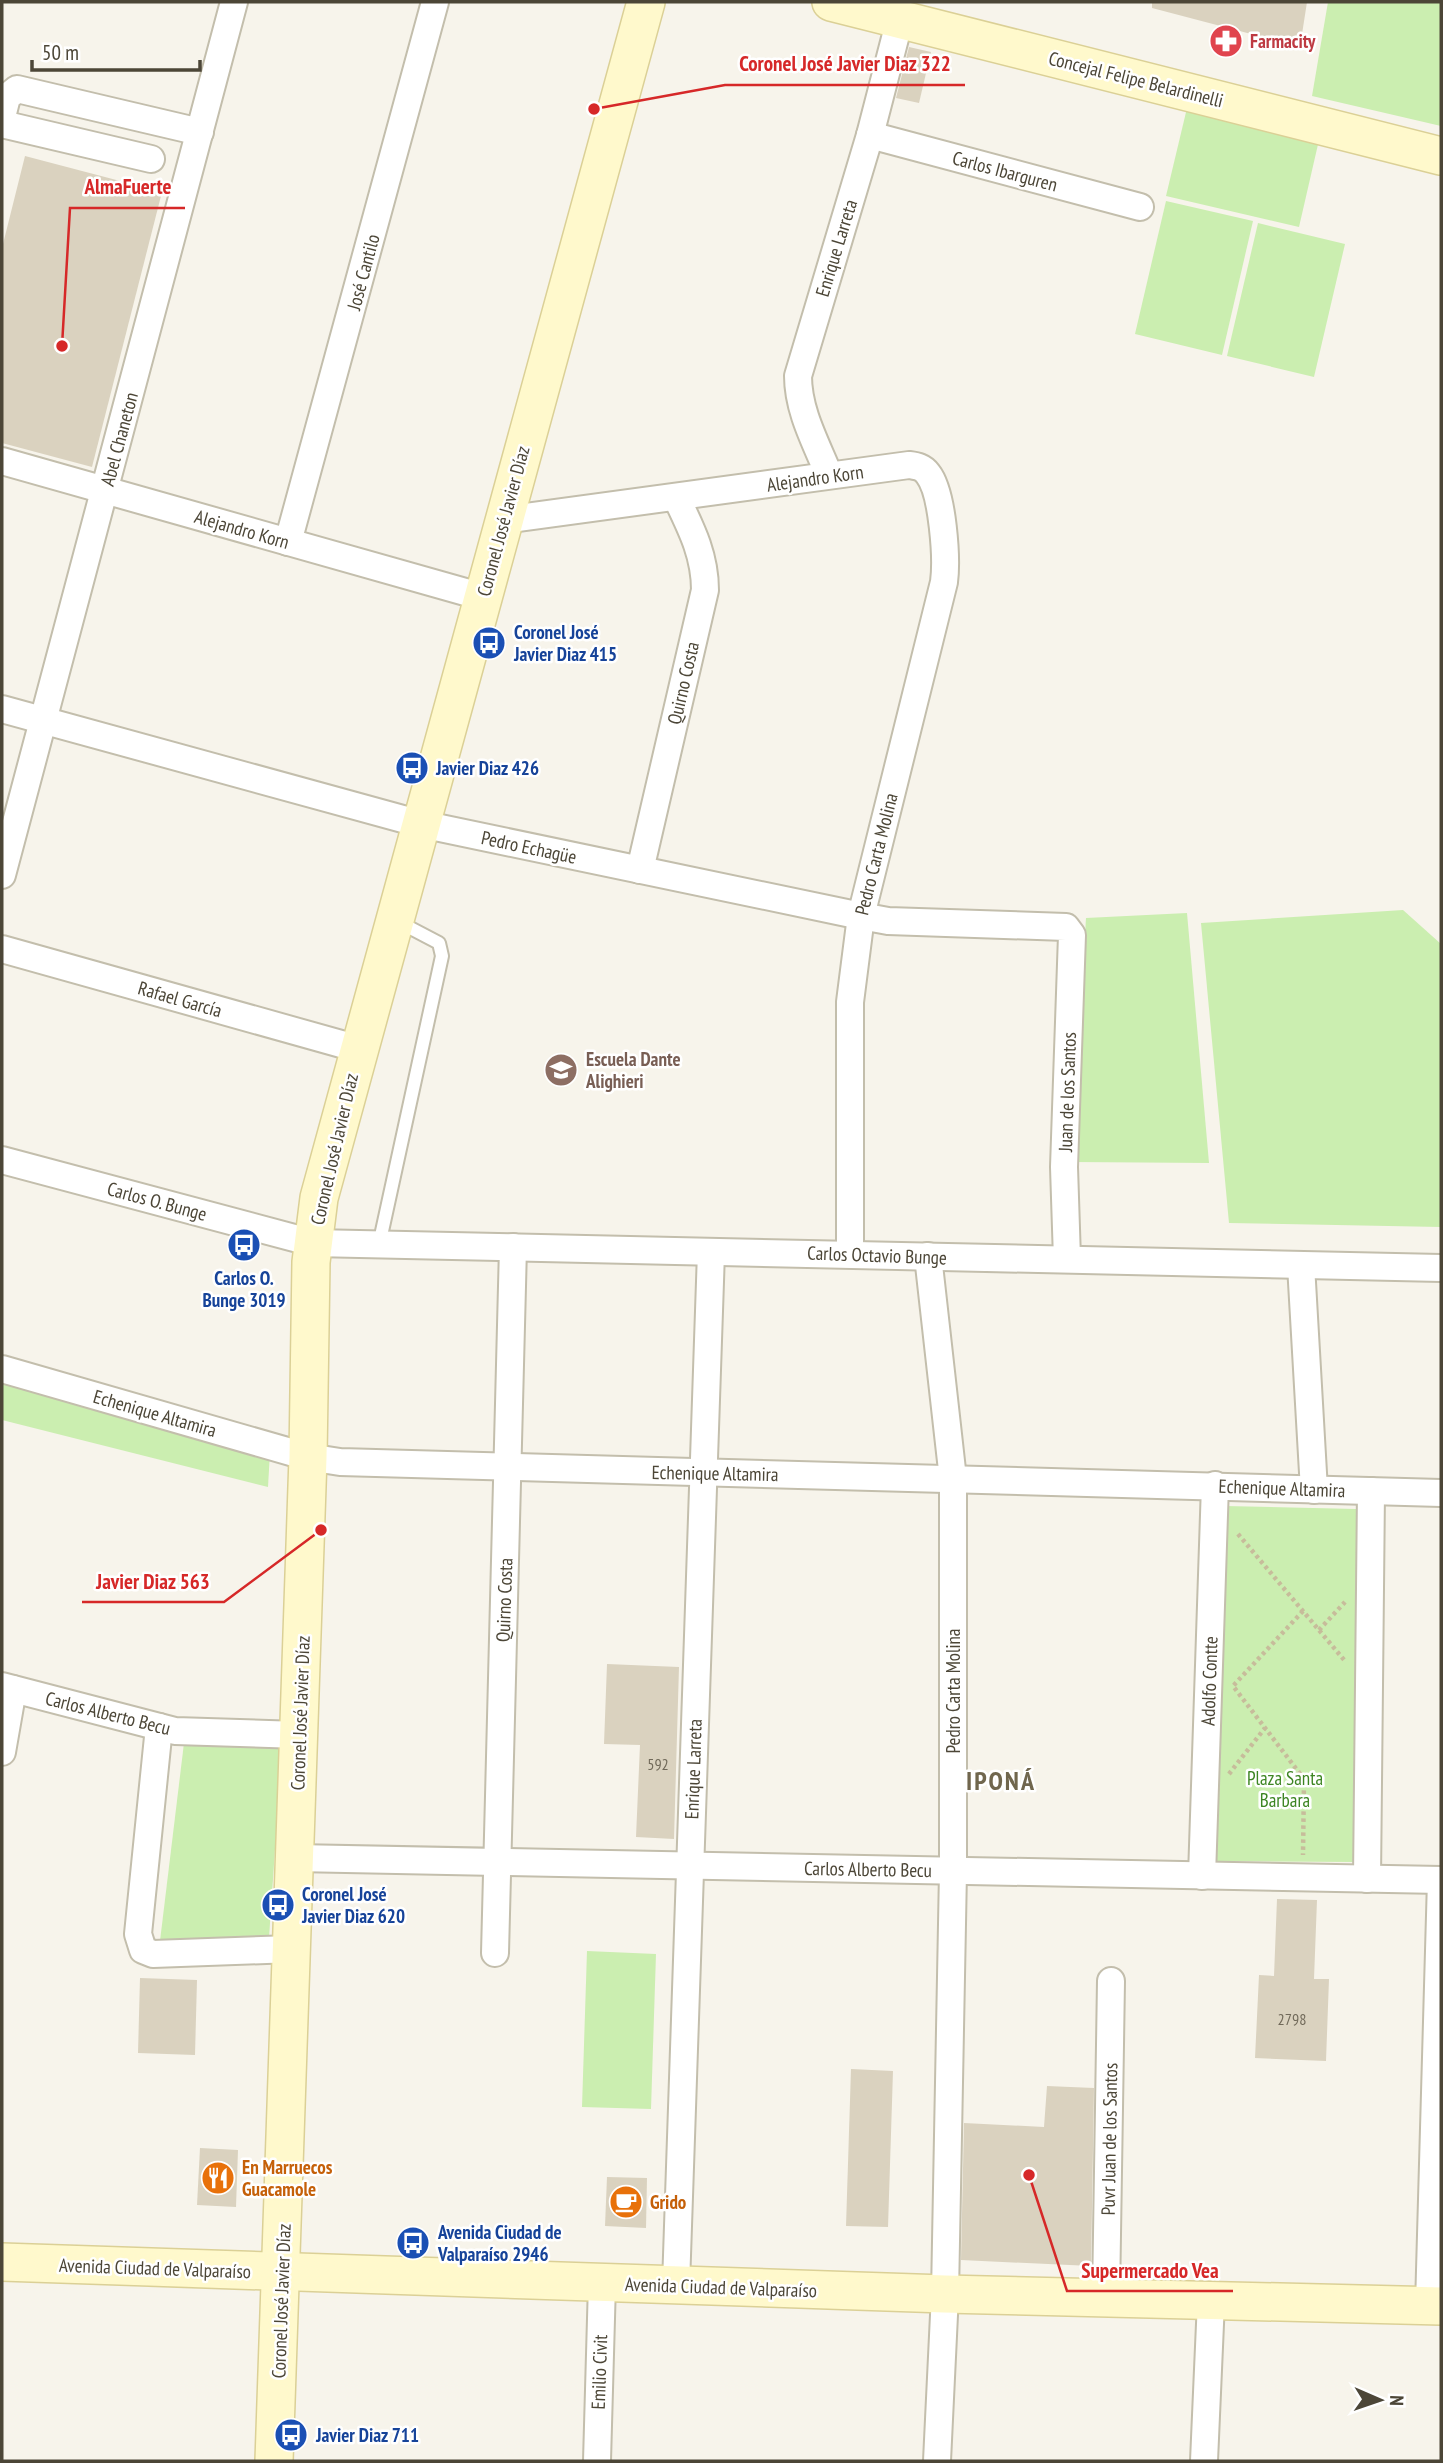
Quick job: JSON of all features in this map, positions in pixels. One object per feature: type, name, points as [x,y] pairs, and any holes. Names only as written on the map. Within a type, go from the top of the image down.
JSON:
[{"type":"main road","name":"Coronel José Javier Díaz","points":[[274,2461],[283,2273],[313,1243],[319,1198],[646,2]]},
{"type":"main road","name":"Concejal Felipe Belardinelli","points":[[831,2],[1441,156]]},
{"type":"main road","name":"Avenida Ciudad de Valparaíso","points":[[2,2262],[945,2294],[1435,2306]]},
{"type":"street","name":"Abel Chaneton","points":[[2,874],[234,2]]},
{"type":"street","name":"José Cantilo","points":[[288,542],[435,2]]},
{"type":"street","name":"Enrique Larreta","points":[[829,475],[804,415],[798,395],[798,376],[870,135],[900,19]]},
{"type":"street","points":[[2,117],[7,97],[17,89],[200,132]]},
{"type":"street","points":[[2,124],[151,159]]},
{"type":"street","name":"Carlos Ibarguren","points":[[870,135],[1140,207]]},
{"type":"street","name":"Alejandro Korn","points":[[2,461],[483,597]]},
{"type":"street","name":"Alejandro Korn","points":[[503,520],[677,499],[829,475],[909,465],[920,467]]},
{"type":"street","name":"Pedro Carta Molina","points":[[850,1253],[850,1002],[861,916],[947,561],[933,482],[920,467]]},
{"type":"street","name":"Quirno Costa","points":[[640,870],[705,590],[705,569],[700,548],[677,499]]},
{"type":"street","name":"Pedro Echagüe","points":[[2,709],[421,824],[861,916],[888,921],[1066,927]]},
{"type":"street","name":"Juan de los Santos","points":[[1066,927],[1072,934],[1064,1167],[1067,1259]]},
{"type":"street","name":"Rafael García","points":[[2,949],[359,1049]]},
{"type":"street","name":"Carlos O. Bunge","points":[[2,1160],[313,1243]]},
{"type":"street","name":"Carlos Octavio Bunge","points":[[313,1243],[1441,1268]]},
{"type":"street","name":"Quirno Costa","points":[[495,1953],[513,1247]]},
{"type":"street","name":"Enrique Larreta","points":[[676,2285],[711,1252]]},
{"type":"street","name":"Pedro Carta Molina","points":[[928,1256],[953,1479],[953,1871],[945,2294],[937,2461]]},
{"type":"street","points":[[1301,1265],[1314,1490]]},
{"type":"street","name":"Echenique Altamira","points":[[2,1369],[308,1457],[340,1462],[953,1479],[1215,1496],[1314,1490],[1441,1493]]},
{"type":"street","points":[[1367,1879],[1371,1491]]},
{"type":"street","name":"Adolfo Contte","points":[[1202,1876],[1215,1496]]},
{"type":"street","points":[[2,1752],[7,1688]]},
{"type":"street","name":"Carlos Alberto Becu","points":[[7,1688],[175,1731],[299,1735]]},
{"type":"street","points":[[159,1727],[138,1934],[143,1950],[153,1954],[292,1948]]},
{"type":"street","name":"Carlos Alberto Becu","points":[[295,1858],[1441,1880]]},
{"type":"street","points":[[1435,2306],[1441,1880]]},
{"type":"street","name":"Puvr Juan de los Santos","points":[[1106,2298],[1111,1981]]},
{"type":"street","name":"Emilio Civit","points":[[597,2461],[602,2283]]},
{"type":"street","points":[[1204,2461],[1211,2301]]},
{"type":"lane","points":[[379,1245],[442,956],[439,943],[396,920]]},
{"type":"path","points":[[1215,1496],[1303,1611],[1370,1689]]},
{"type":"path","points":[[1303,1611],[1233,1686],[1304,1779],[1303,1878]]},
{"type":"path","points":[[1205,1804],[1265,1728]]},
{"type":"green space","points":[[1328,2],[1441,2],[1441,126],[1312,96]]},
{"type":"green space","points":[[1187,108],[1319,140],[1299,227],[1166,196]]},
{"type":"green space","points":[[1166,201],[1253,221],[1222,355],[1135,334]]},
{"type":"green space","points":[[1258,223],[1345,244],[1314,377],[1227,356]]},
{"type":"green space","points":[[1403,910],[1441,944],[1441,1227],[1229,1223],[1201,923]]},
{"type":"green space","points":[[1187,913],[1209,1163],[1072,1162],[1086,918]]},
{"type":"green space","points":[[2,1378],[270,1452],[268,1487],[2,1420]]},
{"type":"green space","name":"Plaza Santa Barbara","points":[[1225,1506],[1356,1509],[1356,1862],[1210,1861]]},
{"type":"green space","points":[[184,1743],[282,1746],[269,1938],[160,1941]]},
{"type":"green space","points":[[587,1951],[656,1954],[651,2109],[582,2107]]},
{"type":"building","points":[[1152,2],[1307,2],[1300,47],[1152,8]]},
{"type":"building","points":[[909,47],[931,52],[919,103],[896,98]]},
{"type":"building","points":[[25,156],[162,192],[92,467],[2,443],[2,248]]},
{"type":"building","points":[[607,1664],[679,1667],[674,1839],[636,1837],[640,1745],[604,1744]]},
{"type":"building","points":[[1277,1899],[1317,1900],[1314,1979],[1329,1979],[1326,2061],[1255,2058],[1259,1975],[1274,1976]]},
{"type":"building","points":[[140,1978],[197,1980],[195,2055],[138,2053]]},
{"type":"building","points":[[851,2069],[893,2071],[888,2227],[846,2226]]},
{"type":"building","points":[[1047,2086],[1094,2088],[1091,2266],[961,2260],[964,2123],[1044,2127]]},
{"type":"building","name":"En Marruecos Guacamole","points":[[200,2148],[238,2150],[236,2207],[197,2205]]},
{"type":"building","name":"Grido","points":[[607,2177],[647,2178],[646,2228],[605,2226]]},
{"type":"place","name":"Farmacity","points":[[1226,41]]},
{"type":"place","name":"Coronel José Javier Diaz 322","points":[[594,109]]},
{"type":"place","name":"AlmaFuerte","points":[[62,346]]},
{"type":"place","name":"Coronel José Javier Diaz 415","points":[[489,643]]},
{"type":"place","name":"Javier Diaz 426","points":[[412,768]]},
{"type":"place","name":"Escuela Dante Alighieri","points":[[561,1070]]},
{"type":"place","name":"Carlos O. Bunge 3019","points":[[244,1245]]},
{"type":"place","name":"Javier Diaz 563","points":[[321,1530]]},
{"type":"place","name":"Coronel José Javier Diaz 620","points":[[278,1905]]},
{"type":"place","name":"Supermercado Vea","points":[[1029,2175]]},
{"type":"place","name":"En Marruecos Guacamole","points":[[218,2178]]},
{"type":"place","name":"Grido","points":[[626,2202]]},
{"type":"place","name":"Avenida Ciudad de Valparaíso 2946","points":[[413,2243]]},
{"type":"place","name":"Javier Diaz 711","points":[[291,2435]]},
{"type":"district","name":"IPONÁ","points":[[1001,1780]]}]
